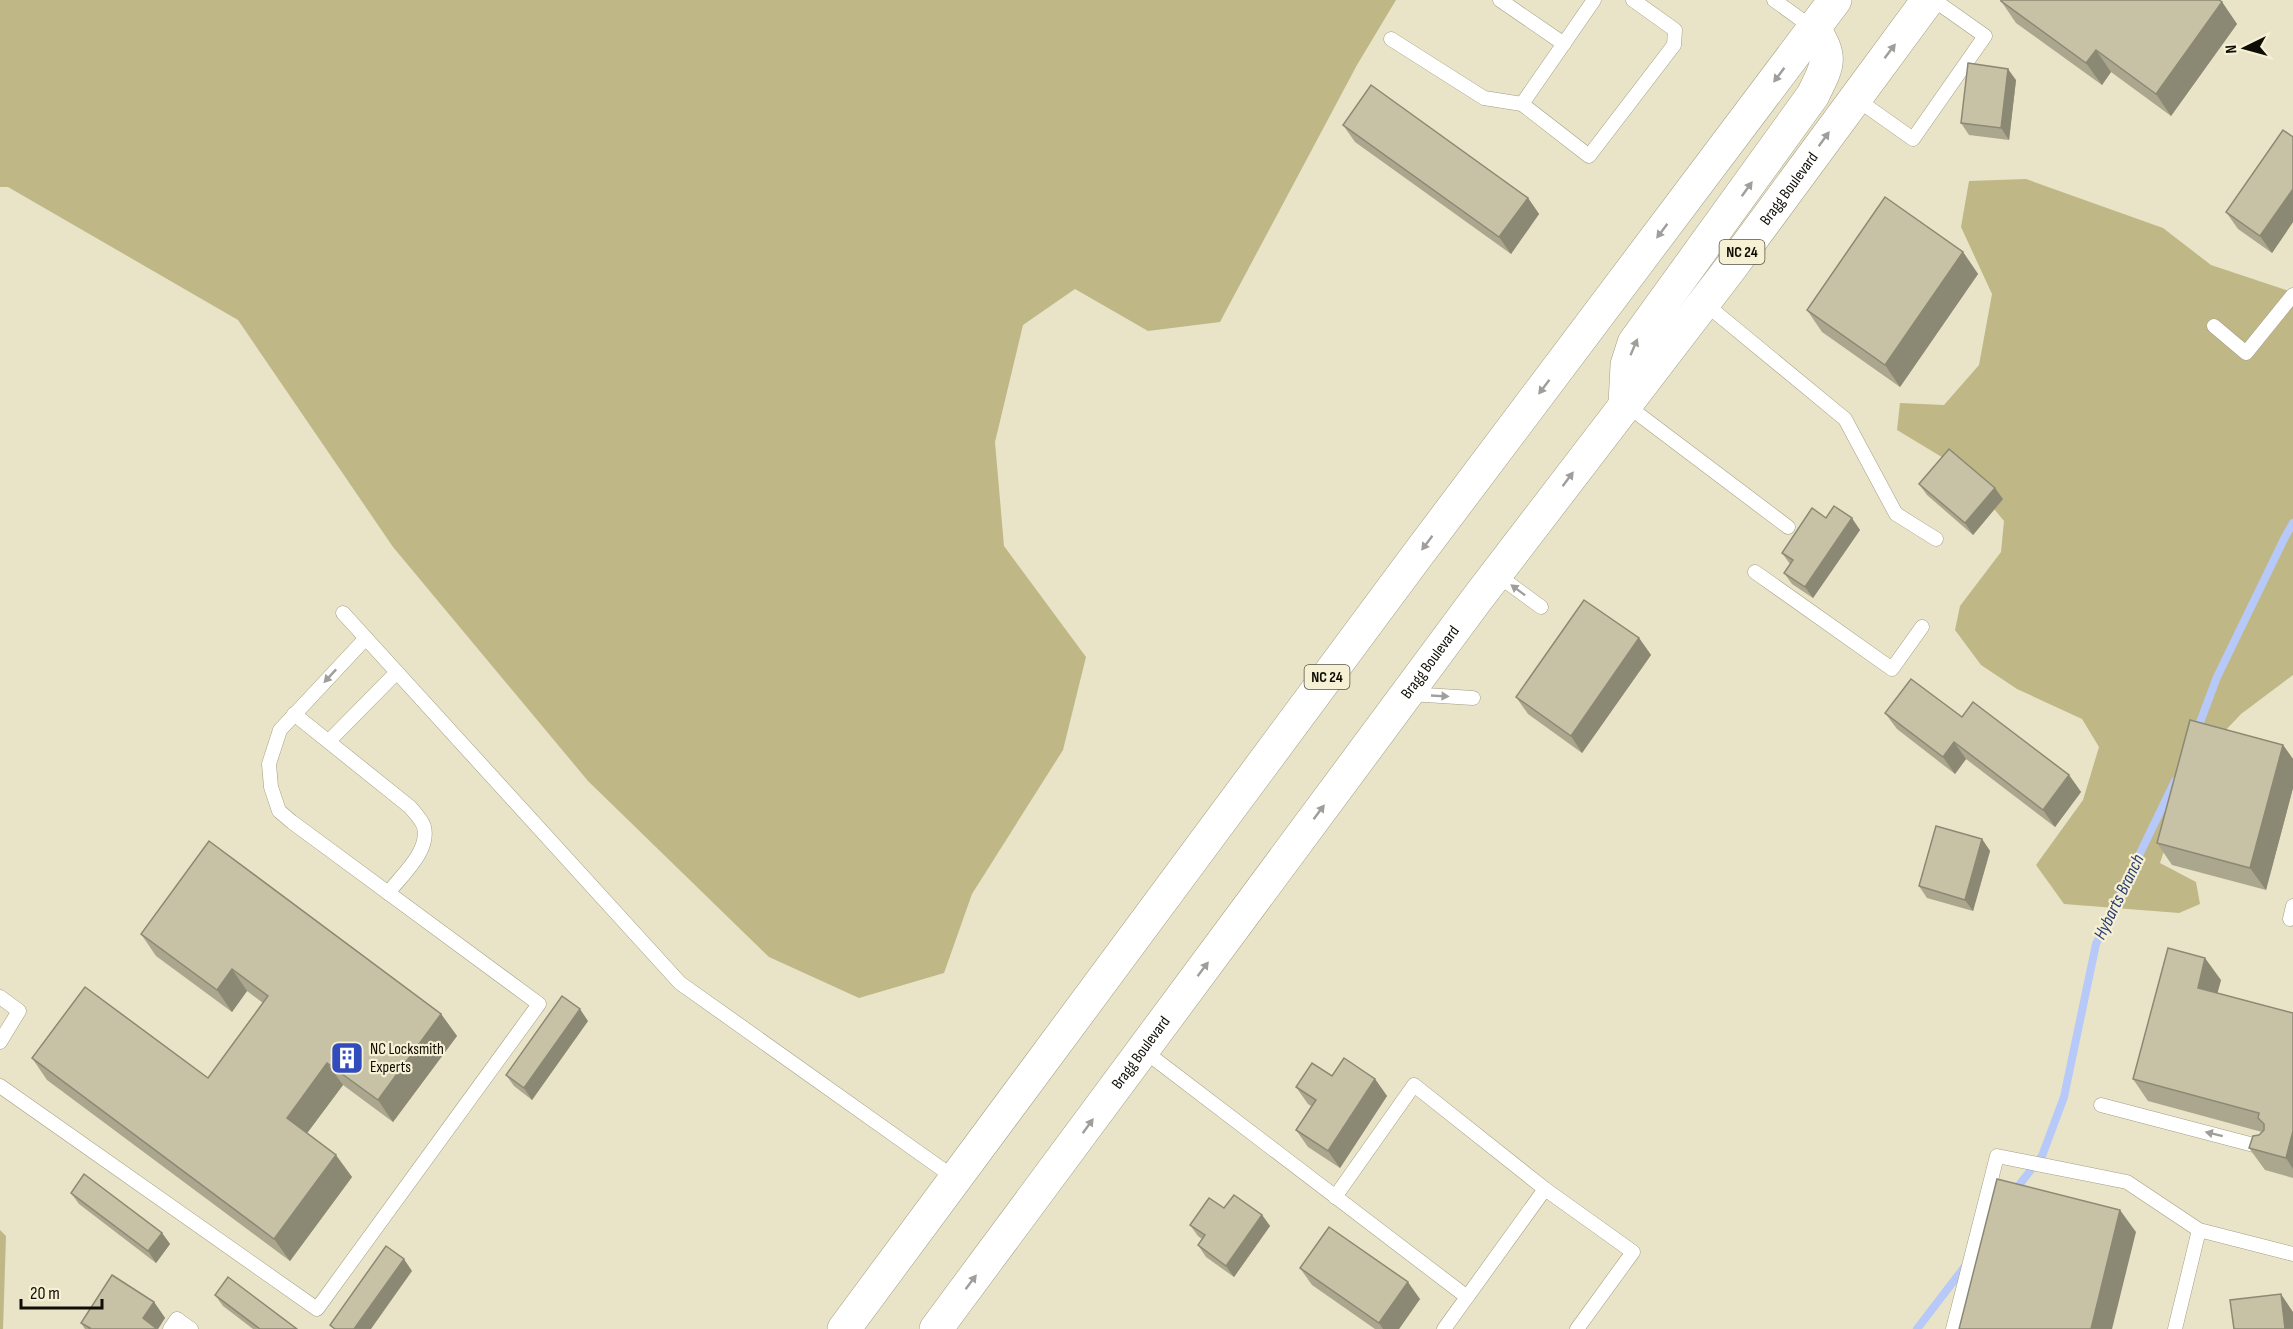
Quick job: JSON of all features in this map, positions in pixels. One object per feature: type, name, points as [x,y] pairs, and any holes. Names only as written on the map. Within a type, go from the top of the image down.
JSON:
[{"type":"main road","name":"NC 24","points":[[844,1329],[1406,570],[1835,0]]},
{"type":"main road","name":"Bragg Boulevard","points":[[936,1329],[1496,574],[1729,270],[1928,0]]},
{"type":"main road","points":[[1625,404],[1627,365],[1634,343],[1814,95],[1828,65],[1825,46],[1814,28]]},
{"type":"lane","points":[[1500,0],[1564,44]]},
{"type":"lane","points":[[1522,104],[1594,0]]},
{"type":"lane","points":[[1392,39],[1484,98],[1522,104],[1589,156],[1674,45],[1675,30],[1633,0]]},
{"type":"lane","points":[[1774,0],[1814,28]]},
{"type":"lane","points":[[1855,98],[1913,139],[1985,36],[1934,0]]},
{"type":"lane","points":[[2214,326],[2246,353],[2293,295]]},
{"type":"lane","points":[[1703,302],[1845,419],[1896,514],[1936,540]]},
{"type":"lane","points":[[1625,404],[1788,527]]},
{"type":"lane","points":[[1755,572],[1892,669],[1922,627]]},
{"type":"lane","points":[[1496,574],[1540,607]]},
{"type":"lane","points":[[343,613],[680,982],[956,1179]]},
{"type":"lane","points":[[0,1086],[317,1309],[538,1004],[279,811],[271,787],[269,764],[280,730],[366,638]]},
{"type":"lane","points":[[328,741],[397,672]]},
{"type":"lane","points":[[1407,694],[1473,698]]},
{"type":"lane","points":[[294,714],[410,807],[423,824],[426,839],[420,852],[388,893]]},
{"type":"lane","points":[[0,997],[19,1011],[0,1042]]},
{"type":"lane","points":[[1143,1050],[1467,1297]]},
{"type":"lane","points":[[1335,1197],[1414,1085],[1545,1189],[1633,1252],[1577,1329]]},
{"type":"lane","points":[[2101,1105],[2271,1149]]},
{"type":"lane","points":[[1953,1329],[1997,1156],[2127,1182],[2199,1230],[2293,1254]]},
{"type":"lane","points":[[1444,1329],[1545,1189]]},
{"type":"lane","points":[[2175,1329],[2199,1230]]},
{"type":"lane","points":[[170,1329],[177,1319],[191,1329]]},
{"type":"shaded area","points":[[0,0],[1396,0],[1357,65],[1220,322],[1148,331],[1075,289],[1023,325],[995,442],[1004,546],[1086,657],[1063,750],[972,894],[944,973],[859,998],[769,957],[588,781],[393,547],[238,320],[8,187],[0,187]]},
{"type":"shaded area","points":[[2026,179],[2163,228],[2211,265],[2286,290],[2293,290],[2293,675],[2241,714],[2193,765],[2160,863],[2196,882],[2200,904],[2179,913],[2064,904],[2036,865],[2083,800],[2099,747],[2082,719],[2017,689],[1981,665],[1955,630],[1960,606],[2001,552],[2004,521],[1960,468],[1897,430],[1900,403],[1944,405],[1979,365],[1992,294],[1961,227],[1969,181]]},
{"type":"shaded area","points":[[0,1230],[6,1236],[3,1329],[0,1329]]},
{"type":"building","points":[[2001,0],[2219,0],[2222,2],[2156,94],[2096,50],[2086,63]]},
{"type":"building","points":[[1968,63],[2008,69],[2001,128],[1961,123]]},
{"type":"building","points":[[1371,85],[1528,198],[1499,237],[1343,125]]},
{"type":"building","points":[[2283,130],[2293,137],[2293,189],[2260,236],[2226,212]]},
{"type":"building","points":[[1885,197],[1963,252],[1885,365],[1807,310]]},
{"type":"building","points":[[1949,449],[1995,488],[1965,523],[1919,484]]},
{"type":"building","points":[[1834,506],[1852,518],[1805,587],[1784,573],[1793,560],[1782,553],[1812,508],[1826,518]]},
{"type":"building","points":[[1584,600],[1639,638],[1571,736],[1516,697]]},
{"type":"building","points":[[1911,679],[1962,717],[1973,702],[2069,775],[2043,810],[1954,742],[1943,757],[1885,713]]},
{"type":"building","points":[[2190,720],[2283,745],[2250,868],[2157,843]]},
{"type":"building","points":[[1936,826],[1982,839],[1965,900],[1919,886]]},
{"type":"building","name":"NC Locksmith Experts","points":[[209,841],[441,1014],[378,1100],[327,1063],[287,1118],[336,1155],[274,1239],[32,1058],[85,987],[208,1078],[268,996],[232,969],[217,990],[141,934]]},
{"type":"building","points":[[2168,948],[2205,958],[2198,988],[2293,1013],[2293,1131],[2286,1158],[2249,1148],[2253,1136],[2259,1135],[2264,1130],[2264,1124],[2258,1118],[2259,1113],[2133,1079]]},
{"type":"building","points":[[562,996],[580,1009],[524,1088],[506,1075]]},
{"type":"building","points":[[1344,1058],[1375,1079],[1328,1151],[1296,1130],[1316,1100],[1296,1087],[1312,1063],[1332,1076]]},
{"type":"building","points":[[84,1174],[162,1233],[148,1251],[71,1193]]},
{"type":"building","points":[[1997,1179],[2120,1210],[2091,1329],[1959,1329]]},
{"type":"building","points":[[1234,1195],[1262,1215],[1226,1266],[1198,1245],[1205,1235],[1190,1225],[1209,1198],[1224,1208]]},
{"type":"building","points":[[1329,1227],[1408,1282],[1379,1323],[1300,1268]]},
{"type":"building","points":[[386,1246],[404,1259],[354,1329],[335,1329],[330,1325]]},
{"type":"building","points":[[112,1275],[154,1302],[143,1318],[157,1329],[89,1329],[81,1323]]},
{"type":"building","points":[[228,1277],[297,1329],[260,1329],[215,1295]]},
{"type":"building","points":[[2281,1294],[2285,1329],[2234,1329],[2230,1300]]},
{"type":"waterway","name":"Hybarts Branch","points":[[2196,733],[2217,677],[2293,523]]},
{"type":"waterway","name":"Hybarts Branch","points":[[2012,1194],[2042,1156],[2064,1097],[2096,944],[2175,781]]},
{"type":"waterway","name":"Hybarts Branch","points":[[1917,1329],[1966,1265]]},
{"type":"place","name":"NC Locksmith Experts","points":[[347,1058]]}]
